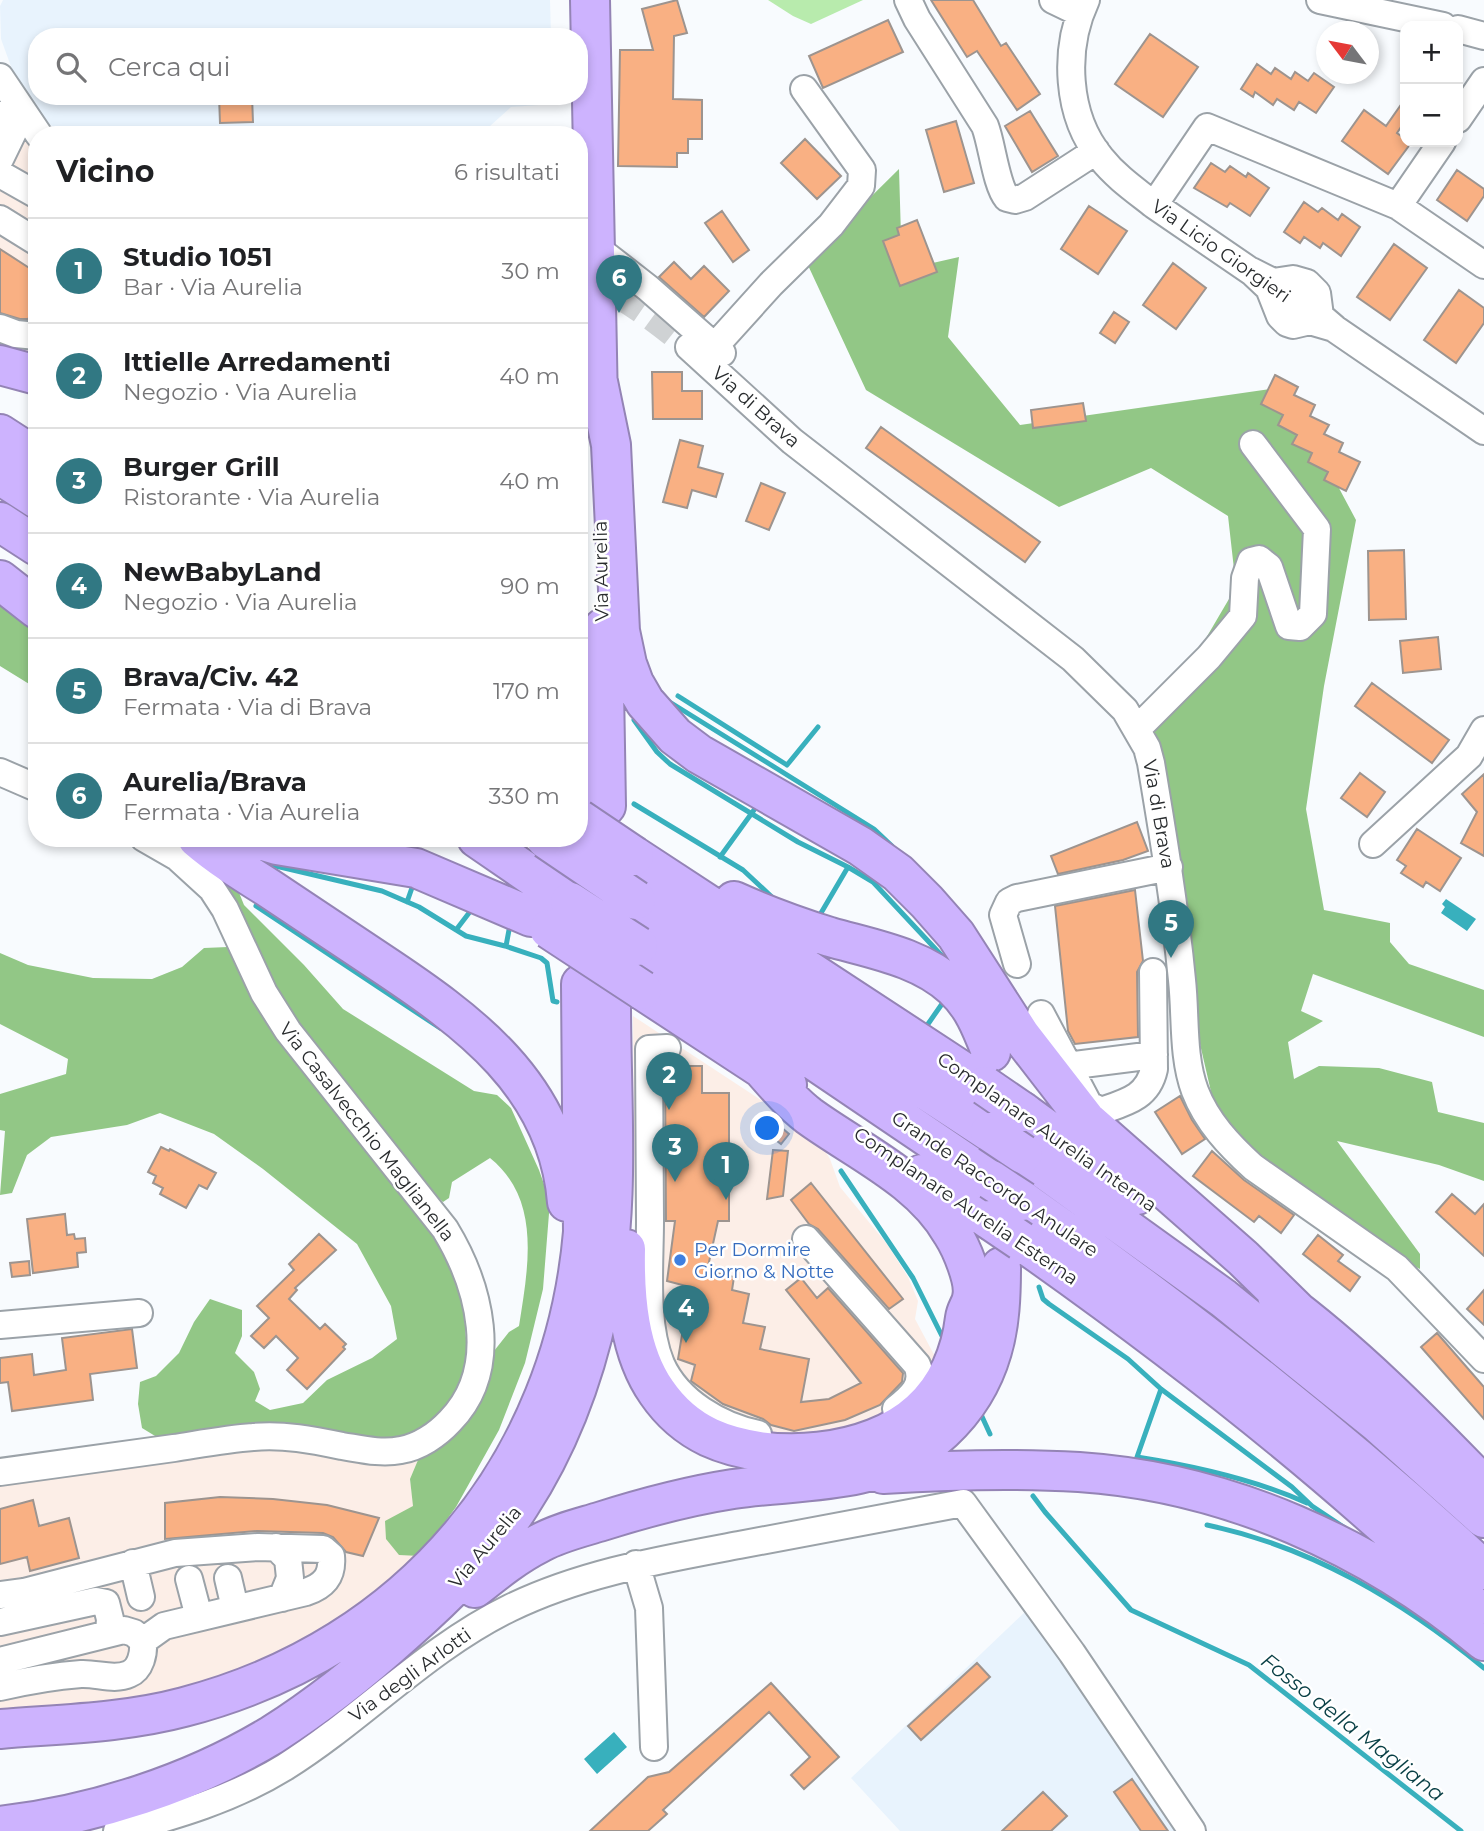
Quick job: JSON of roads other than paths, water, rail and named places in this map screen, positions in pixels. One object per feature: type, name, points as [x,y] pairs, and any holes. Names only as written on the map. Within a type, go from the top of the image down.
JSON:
[{"type":"highway","points":[[569,0],[569,28]]},
{"type":"highway","name":"Via Aurelia","points":[[590,0],[605,727],[593,812]]},
{"type":"highway","points":[[0,365],[28,373]]},
{"type":"highway","points":[[597,377],[611,453],[620,631],[630,673],[645,702],[675,736],[699,754],[860,846],[898,873],[956,936],[1021,1036],[1086,1120],[1243,1258],[1297,1311]]},
{"type":"highway","points":[[0,434],[28,452]]},
{"type":"highway","points":[[0,475],[28,493]]},
{"type":"highway","points":[[0,522],[28,540]]},
{"type":"highway","points":[[0,563],[28,582]]},
{"type":"highway","points":[[0,580],[28,602]]},
{"type":"highway","name":"Complanare Aurelia Interna","points":[[593,812],[642,876],[988,1069],[1023,1112],[1297,1311],[1376,1377],[1484,1486]]},
{"type":"highway","points":[[209,847],[404,978],[477,1033],[510,1066],[545,1121],[562,1169],[567,1194],[569,1254],[548,1342],[494,1490]]},
{"type":"highway","points":[[291,847],[416,868],[542,910]]},
{"type":"highway","name":"Complanare Aurelia Esterna","points":[[432,847],[542,910],[611,992],[764,1071],[990,1220],[1011,1254],[1164,1343],[1388,1529],[1484,1617]]},
{"type":"highway","name":"Grande Raccordo Anulare","points":[[485,847],[542,910],[638,946],[790,1044],[1023,1201],[1198,1327],[1314,1420],[1484,1570]]},
{"type":"highway","name":"Grande Raccordo Anulare","points":[[566,847],[642,876],[990,1132],[1223,1298],[1379,1424],[1484,1518]]},
{"type":"highway","points":[[642,876],[693,882],[800,927],[921,966],[945,980],[962,996],[977,1018],[988,1069]]},
{"type":"highway","name":"Via Aurelia","points":[[0,1729],[90,1722],[156,1713],[220,1697],[285,1671],[352,1633],[405,1592],[443,1555],[494,1490],[527,1438],[567,1329],[580,1267],[584,1178],[611,992]]},
{"type":"highway","name":"Via Aurelia","points":[[0,1826],[101,1806],[193,1773],[265,1739],[354,1676],[441,1599],[492,1544],[531,1488],[566,1418],[586,1361],[600,1307],[607,1262],[612,1176],[611,992]]},
{"type":"highway","points":[[611,1063],[624,1128],[626,1255],[631,1326],[645,1370],[657,1392],[671,1409],[695,1429],[728,1445],[765,1451],[805,1452],[845,1448],[880,1437],[920,1412],[947,1405]]},
{"type":"highway","points":[[764,1071],[808,1115],[906,1183],[941,1217],[960,1249],[968,1272],[973,1296],[966,1311],[978,1341]]},
{"type":"highway","points":[[857,1475],[906,1457],[934,1438],[947,1405],[954,1361],[978,1341],[999,1310],[1011,1254]]},
{"type":"highway","points":[[354,1676],[523,1552],[552,1537],[616,1517],[731,1489],[857,1475],[1005,1470],[1080,1472],[1159,1483],[1193,1490],[1269,1513],[1322,1536],[1387,1573],[1442,1608],[1484,1641]]},
{"type":"street","points":[[908,0],[917,19],[985,126],[1001,187],[1007,198],[1016,200],[1025,197],[1096,151]]},
{"type":"street","points":[[1053,0],[1083,6]]},
{"type":"street","points":[[1320,0],[1419,21]]},
{"type":"street","name":"Via Licio Giorgieri","points":[[1083,6],[1072,45],[1073,85],[1079,116],[1096,151],[1112,170],[1154,205],[1484,431]]},
{"type":"street","points":[[1463,30],[1484,36]]},
{"type":"street","points":[[0,77],[16,123],[0,159]]},
{"type":"street","points":[[1463,112],[1484,81]]},
{"type":"street","points":[[702,347],[831,225],[861,186],[862,170],[804,89]]},
{"type":"street","points":[[1154,205],[1207,127],[1398,206],[1484,265]]},
{"type":"street","points":[[1398,206],[1439,147]]},
{"type":"street","points":[[0,174],[28,190]]},
{"type":"street","points":[[0,219],[28,236]]},
{"type":"street","name":"Via di Brava","points":[[594,246],[648,288],[792,440],[1073,659],[1125,710],[1147,747],[1151,763],[1169,867],[1187,1054],[1195,1090],[1206,1115],[1236,1152],[1253,1167],[1397,1268],[1484,1359]]},
{"type":"street","points":[[0,328],[28,335]]},
{"type":"street","points":[[1137,729],[1209,657],[1243,616],[1245,578],[1251,561],[1259,559],[1269,567],[1289,626],[1300,628],[1313,614],[1317,529],[1253,444]]},
{"type":"street","points":[[1373,844],[1468,756],[1484,730]]},
{"type":"street","points":[[0,772],[28,784]]},
{"type":"street","name":"Via Casalvecchio Maglianella","points":[[0,1472],[253,1437],[297,1437],[374,1451],[401,1450],[427,1439],[447,1425],[467,1400],[477,1376],[481,1346],[474,1292],[445,1229],[288,1031],[264,993],[225,909],[212,889],[177,857],[160,847]]},
{"type":"street","points":[[1017,964],[1003,915],[1009,902],[1017,898],[1169,867]]},
{"type":"street","points":[[1041,1014],[1089,1105],[1101,1111],[1121,1104],[1147,1089],[1154,1069],[1153,972]]},
{"type":"street","points":[[1153,1018],[1185,1018]]},
{"type":"street","points":[[667,1048],[649,1049],[649,1253],[654,1340],[662,1365],[684,1396],[705,1412],[745,1431],[778,1437],[806,1438],[844,1431],[874,1422],[894,1411],[909,1398],[919,1383],[919,1370],[914,1362],[806,1239]]},
{"type":"street","points":[[1067,1066],[1154,1055]]},
{"type":"street","points":[[0,1325],[139,1313]]},
{"type":"street","name":"Via degli Arlotti","points":[[117,1831],[200,1807],[242,1791],[286,1766],[435,1654],[487,1620],[569,1583],[636,1564],[963,1503],[1072,1653],[1192,1831]]},
{"type":"street","points":[[276,1547],[288,1559],[290,1578],[282,1598]]},
{"type":"street","points":[[0,1595],[24,1592],[175,1553],[276,1547],[323,1549],[331,1556],[330,1576],[318,1588],[164,1626],[143,1642]]},
{"type":"street","points":[[133,1563],[141,1597]]},
{"type":"street","points":[[636,1564],[649,1608],[654,1747]]},
{"type":"street","points":[[228,1578],[234,1608]]},
{"type":"street","points":[[189,1579],[199,1617]]},
{"type":"street","points":[[0,1622],[96,1601],[106,1603],[110,1619],[108,1633]]},
{"type":"street","points":[[0,1661],[124,1630],[134,1633],[143,1642],[144,1651],[137,1668],[131,1674],[118,1678],[83,1674],[0,1687]]},
{"type":"water","points":[[1446,899],[1476,919],[1467,931],[1441,913]]},
{"type":"water","points":[[614,1732],[627,1747],[597,1774],[584,1759]]},
{"type":"waterway","points":[[678,696],[787,765]]},
{"type":"waterway","points":[[668,701],[874,829],[892,846]]},
{"type":"waterway","points":[[634,720],[657,752],[670,764],[798,842],[873,882],[943,957]]},
{"type":"waterway","points":[[787,765],[818,727]]},
{"type":"waterway","name":"Fosso della Magliana","points":[[634,804],[743,870],[773,898]]},
{"type":"waterway","points":[[720,857],[754,810]]},
{"type":"waterway","points":[[263,863],[382,891],[419,907],[466,936],[541,958],[547,963],[553,1001],[557,1002]]},
{"type":"waterway","points":[[821,913],[848,867]]},
{"type":"waterway","points":[[407,902],[414,882]]},
{"type":"waterway","points":[[256,906],[440,1028]]},
{"type":"waterway","points":[[456,930],[472,909]]},
{"type":"waterway","points":[[506,946],[509,930]]},
{"type":"waterway","points":[[928,1024],[944,1001]]},
{"type":"waterway","name":"Fosso della Magliana","points":[[841,1171],[913,1278],[945,1342]]},
{"type":"waterway","points":[[1039,1287],[1043,1299],[1049,1304],[1128,1359],[1161,1389],[1292,1487],[1312,1506],[1345,1528]]},
{"type":"waterway","points":[[1161,1389],[1137,1457],[1224,1474],[1307,1503]]},
{"type":"waterway","name":"Fosso della Magliana","points":[[979,1410],[990,1434]]},
{"type":"waterway","name":"Fosso della Magliana","points":[[1033,1496],[1131,1610],[1249,1665],[1461,1831]]},
{"type":"waterway","points":[[1207,1525],[1283,1547],[1354,1580],[1421,1620],[1484,1668]]},
{"type":"tunnel","points":[[588,282],[626,300],[689,347]]},
{"type":"place","name":"Aurelia/Brava","points":[[619,313]]},
{"type":"place","name":"Brava/Civ. 42","points":[[1171,958]]},
{"type":"place","name":"Ittielle Arredamenti","points":[[669,1110]]},
{"type":"place","name":"Burger Grill","points":[[675,1182]]},
{"type":"place","name":"Studio 1051","points":[[726,1200]]},
{"type":"place","name":"Per Dormire Giorno & Notte","points":[[680,1260]]},
{"type":"place","name":"NewBabyLand","points":[[686,1343]]}]
